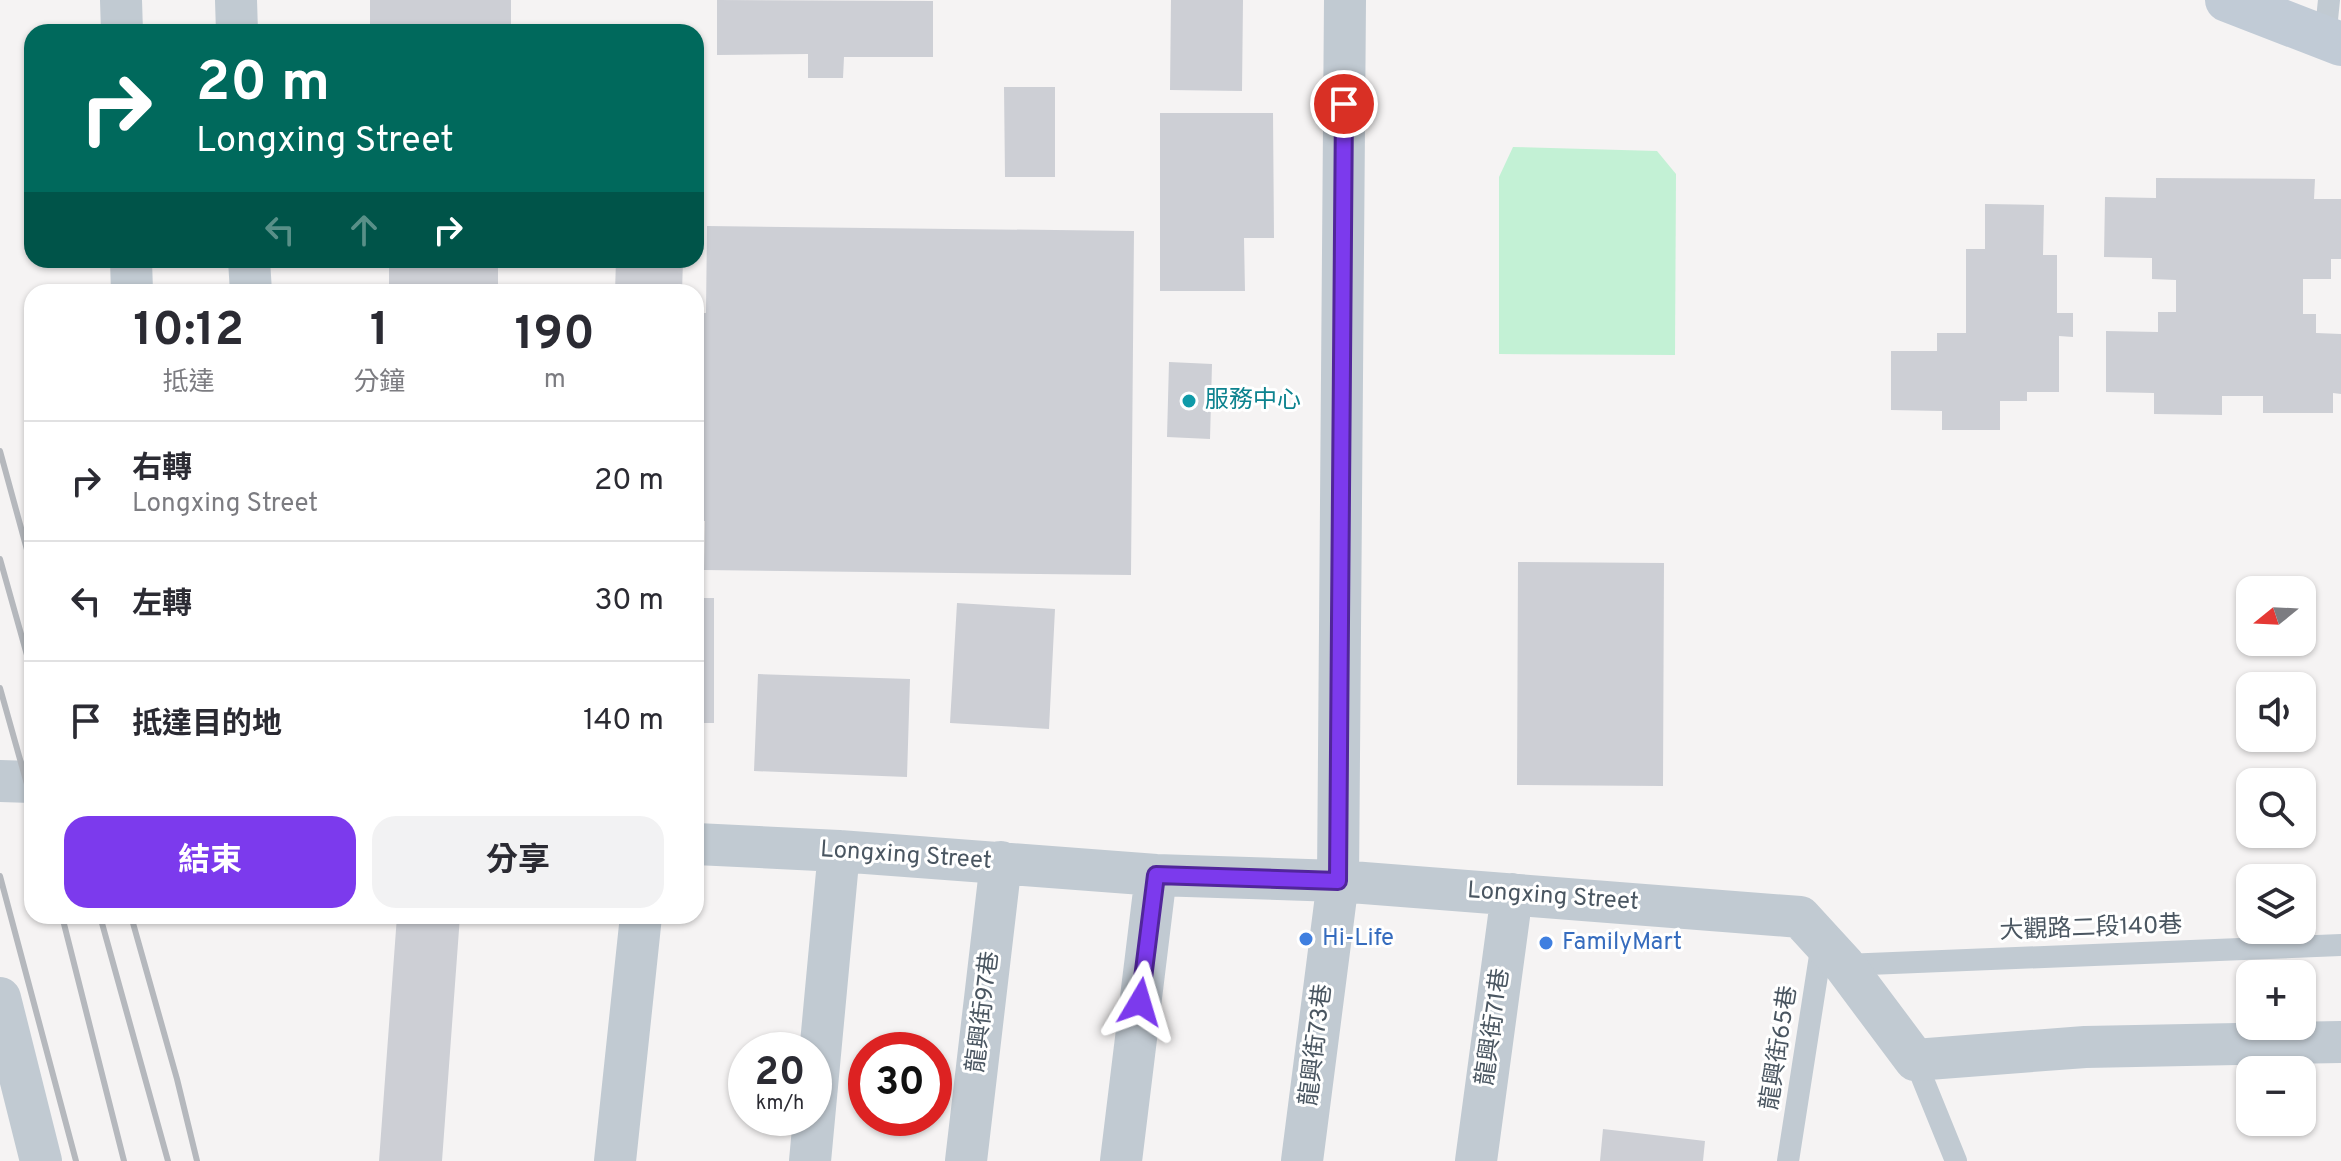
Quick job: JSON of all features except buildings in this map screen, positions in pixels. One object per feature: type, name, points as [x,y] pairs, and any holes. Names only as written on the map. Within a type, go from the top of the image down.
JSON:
[{"type":"main road","points":[[2227,0],[2332,27]]},
{"type":"street","points":[[121,0],[122,24]]},
{"type":"street","points":[[236,0],[237,24]]},
{"type":"street","name":"龍興街73巷","points":[[1302,1161],[1338,881],[1345,0]]},
{"type":"street","points":[[0,781],[24,782]]},
{"type":"street","name":"Longxing Street","points":[[704,844],[839,851],[1156,875],[1338,881],[1800,917],[1833,954],[1915,1060]]},
{"type":"street","points":[[810,1161],[839,851]]},
{"type":"street","name":"龍興街97巷","points":[[966,1161],[1001,862]]},
{"type":"street","points":[[1121,1161],[1156,875]]},
{"type":"street","name":"龍興街71巷","points":[[1476,1161],[1512,894]]},
{"type":"street","points":[[615,1161],[640,924]]},
{"type":"street","points":[[0,998],[41,1161]]},
{"type":"street","points":[[1915,1060],[2085,1047],[2341,1042]]},
{"type":"lane","name":"大觀路二段140巷","points":[[1833,954],[2341,945]]},
{"type":"lane","name":"龍興街65巷","points":[[1788,1161],[1833,954]]},
{"type":"lane","points":[[1915,1060],[1956,1161]]},
{"type":"green space","points":[[1513,147],[1657,151],[1676,174],[1675,355],[1499,354],[1499,177]]},
{"type":"railway","points":[[0,451],[24,539]]},
{"type":"railway","points":[[0,559],[24,644]]},
{"type":"railway","points":[[0,688],[24,774]]},
{"type":"railway","points":[[0,876],[76,1161]]},
{"type":"railway","points":[[64,924],[124,1161]]},
{"type":"railway","points":[[102,924],[168,1161]]},
{"type":"railway","points":[[133,924],[197,1161]]},
{"type":"place","name":"服務中心","points":[[1189,401]]},
{"type":"place","name":"Hi-Life","points":[[1306,939]]},
{"type":"place","name":"FamilyMart","points":[[1546,943]]},
{"type":"route","points":[[1140,1002],[1156,875],[1338,881],[1344,104]]}]
